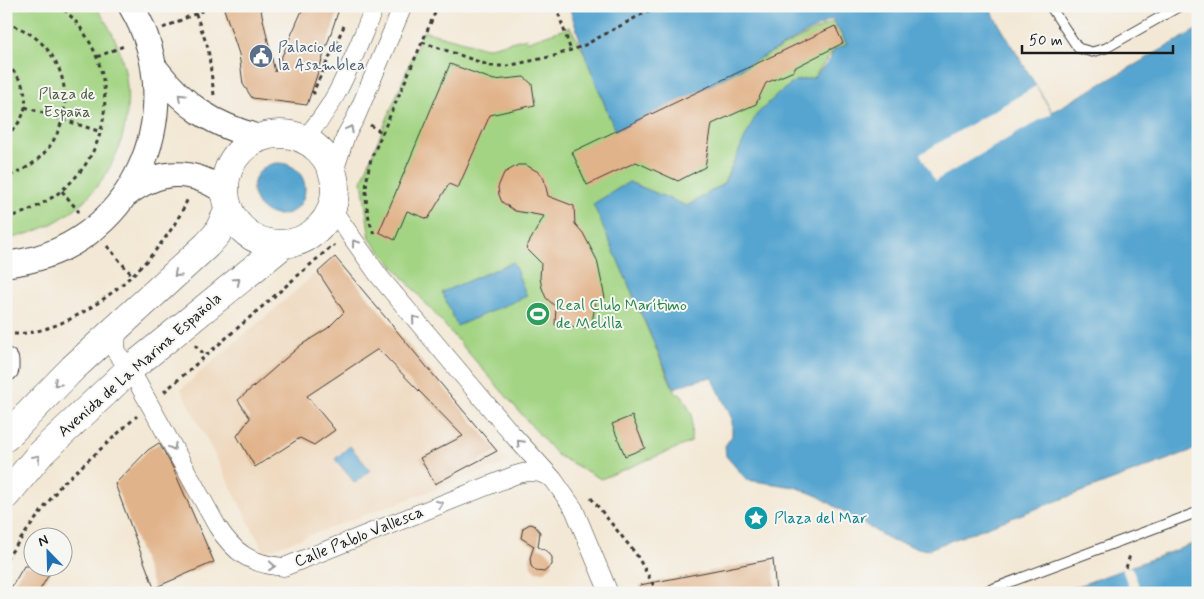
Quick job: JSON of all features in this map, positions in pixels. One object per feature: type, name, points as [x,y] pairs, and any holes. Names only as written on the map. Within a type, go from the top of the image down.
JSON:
[{"type":"main road","points":[[126,195],[141,169],[151,141],[156,112],[154,67],[146,36],[131,6]]},
{"type":"main road","points":[[154,67],[180,98],[213,122],[237,132],[261,138]]},
{"type":"main road","points":[[6,264],[30,260],[66,246],[94,228],[126,195],[141,183],[159,176],[178,174],[197,177],[212,183],[227,201],[237,224],[250,236],[267,243],[284,244],[299,241],[313,234],[332,209],[335,192],[333,174],[327,160],[316,148],[303,139],[289,135],[275,135],[261,138],[249,144],[238,154],[228,172],[227,201],[217,234],[207,246],[45,395],[6,437]]},
{"type":"main road","name":"Avenida de La Marina Española","points":[[6,495],[41,453],[130,369],[284,244]]},
{"type":"main road","points":[[6,361],[6,369]]},
{"type":"street","points":[[303,139],[314,129],[331,103],[375,6]]},
{"type":"street","points":[[333,174],[346,135],[356,117],[403,6]]},
{"type":"street","points":[[332,209],[380,276],[511,433],[553,479],[574,509],[609,593]]},
{"type":"street","name":"Calle Pablo Vallesca","points":[[117,330],[116,352],[130,369],[229,545],[246,557],[263,565],[284,567],[522,472],[538,471],[553,479]]},
{"type":"lane","points":[[1050,6],[1078,48],[1092,52],[1106,48],[1180,6]]},
{"type":"lane","points":[[982,593],[1198,512]]},
{"type":"path","points":[[6,217],[31,210],[62,191],[86,164],[101,132],[105,94],[97,57],[81,28],[60,6]]},
{"type":"path","points":[[193,6],[208,48],[214,94],[213,122]]},
{"type":"path","points":[[378,241],[369,219],[365,201],[365,184],[371,159],[438,6]]},
{"type":"path","points":[[556,6],[571,51]]},
{"type":"path","points":[[422,42],[499,67],[571,51],[657,6]]},
{"type":"path","points":[[6,22],[26,30],[54,58],[64,82],[65,95],[63,120],[58,135],[41,158],[29,167],[6,177]]},
{"type":"path","points":[[313,92],[345,24]]},
{"type":"path","points":[[6,65],[16,73],[24,86],[25,107],[20,121],[6,135]]},
{"type":"path","points":[[25,107],[101,132]]},
{"type":"path","points":[[6,334],[43,331],[76,317],[108,295],[159,247],[180,219],[197,177]]},
{"type":"path","points":[[6,559],[61,485],[333,245],[339,251]]},
{"type":"path","points":[[574,509],[590,496],[636,554],[658,593]]},
{"type":"path","points":[[1126,568],[1130,555]]},
{"type":"path","points":[[1042,593],[1045,587]]},
{"type":"shaded area","points":[[327,264],[334,264],[509,462],[264,552],[181,389]]},
{"type":"green space","name":"Plaza de España","points":[[6,6],[95,6],[116,41],[126,77],[127,114],[118,149],[102,180],[77,207],[45,227],[6,239]]},
{"type":"green space","name":"Real Club Marítimo de Melilla","points":[[834,21],[847,45],[834,50],[813,78],[795,81],[778,94],[757,115],[723,184],[687,206],[629,182],[594,204],[675,393],[682,395],[692,415],[691,442],[601,479],[557,455],[370,239],[362,180],[423,31],[486,48],[527,38],[526,42],[570,27],[585,54],[615,131]]},
{"type":"water","points":[[569,6],[988,6],[1052,112],[1198,29],[1198,448],[926,550],[892,541],[818,496],[795,487],[747,480],[726,456],[725,446],[732,436],[732,419],[712,377],[674,388],[593,204],[629,182],[687,206],[723,184],[756,115],[795,81],[813,78],[829,61],[834,50],[847,44],[832,19],[691,96],[615,131],[586,58]]},
{"type":"water","points":[[274,163],[284,163],[298,170],[305,184],[305,194],[298,208],[284,215],[274,215],[264,211],[257,204],[253,194],[253,184],[257,174],[264,167]]},
{"type":"water","points":[[513,262],[527,296],[457,326],[442,292]]},
{"type":"water","points":[[350,446],[370,470],[355,483],[335,459]]},
{"type":"water","points":[[1198,542],[1198,593],[1059,593]]},
{"type":"pier","points":[[1036,86],[1052,113],[935,181],[920,154]]},
{"type":"pier","points":[[1131,566],[1142,593],[1131,593],[1122,569]]},
{"type":"building","name":"Palacio de la Asamblea","points":[[223,6],[260,6],[275,72],[304,6],[340,6],[307,105],[252,98],[243,84],[239,54]]},
{"type":"building","points":[[835,26],[843,43],[794,68],[794,71],[766,83],[756,104],[712,124],[705,167],[678,181],[636,162],[587,185],[572,152]]},
{"type":"building","points":[[450,64],[494,80],[524,77],[532,84],[535,105],[490,115],[458,188],[449,184],[428,219],[407,211],[395,240],[379,232]]},
{"type":"building","points":[[518,165],[526,165],[540,173],[544,179],[548,196],[574,206],[575,224],[583,233],[597,260],[605,298],[596,300],[591,328],[555,325],[556,307],[546,298],[542,288],[540,278],[541,263],[526,248],[544,216],[515,211],[502,202],[499,195],[498,187],[504,173]]},
{"type":"building","points":[[335,257],[497,451],[435,484],[420,458],[463,436],[378,349],[307,396],[335,430],[314,445],[300,438],[255,467],[237,436],[250,418],[238,400],[301,345],[328,328],[344,312],[318,272]]},
{"type":"building","points":[[632,416],[645,448],[625,456],[612,424]]},
{"type":"building","points":[[159,443],[172,466],[214,562],[154,588],[115,484],[148,450]]},
{"type":"building","points":[[530,524],[534,525],[540,532],[538,547],[547,551],[552,557],[552,565],[544,572],[536,571],[531,566],[530,558],[534,546],[521,538],[523,528]]},
{"type":"building","points":[[773,559],[776,593],[641,593],[640,585]]},
{"type":"building","points":[[22,569],[22,576],[48,576],[38,593],[8,593]]},
{"type":"place","name":"Palacio de la Asamblea","points":[[261,56]]},
{"type":"place","name":"Real Club Marítimo de Melilla","points":[[538,314]]},
{"type":"place","name":"Plaza del Mar","points":[[756,518]]}]
